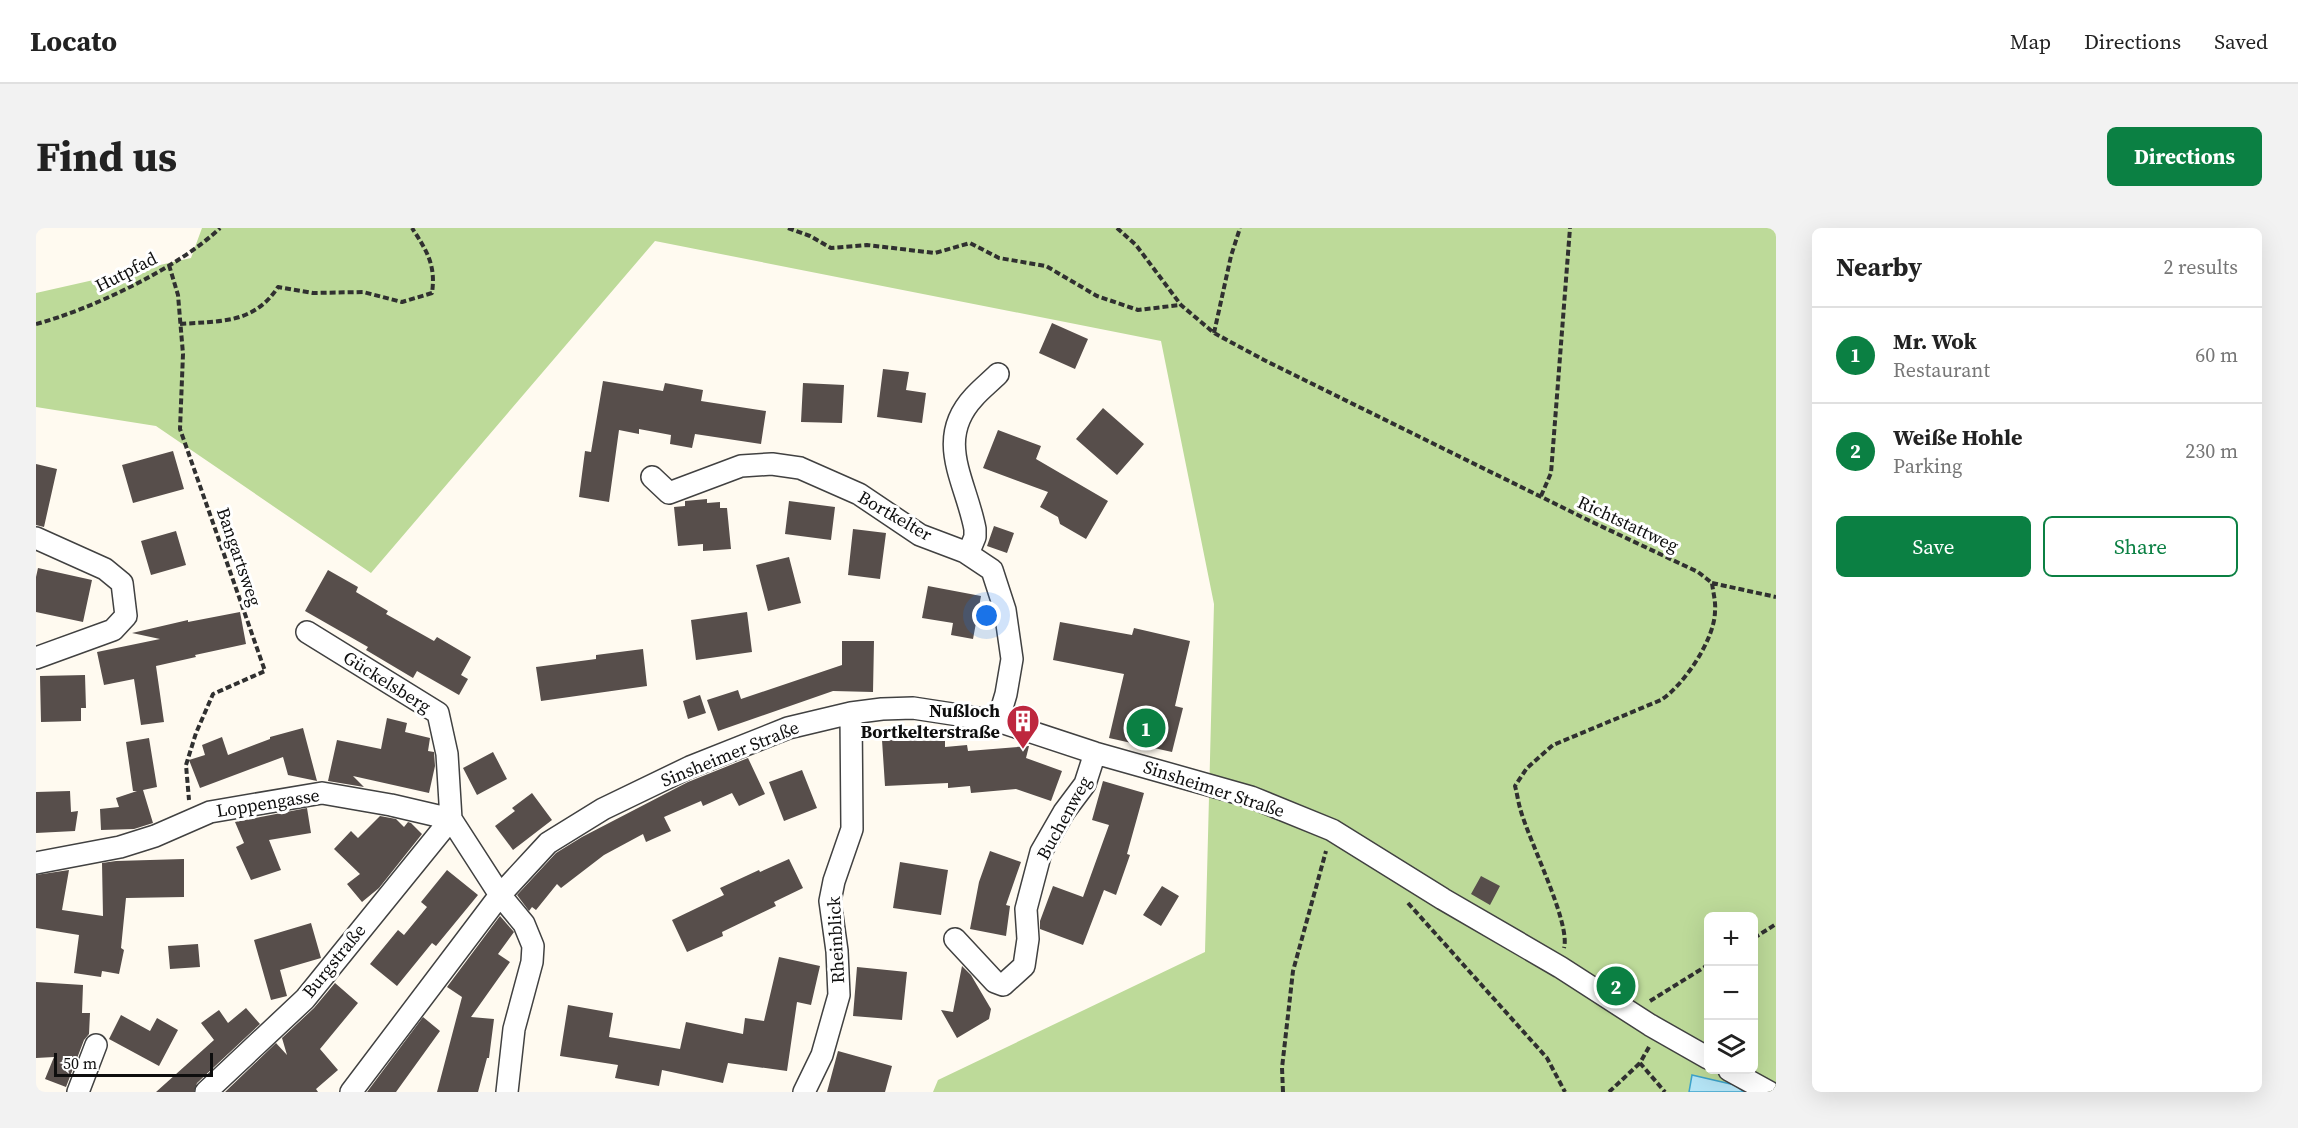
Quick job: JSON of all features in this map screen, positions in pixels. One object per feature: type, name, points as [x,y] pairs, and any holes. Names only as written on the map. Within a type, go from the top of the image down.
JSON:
[{"type":"street","points":[[968,554],[975,537],[975,529],[953,447],[956,426],[972,398],[998,374]]},
{"type":"street","name":"Bortkelter","points":[[652,477],[669,493],[741,466],[772,464],[800,468],[859,494],[920,535],[968,554],[992,570],[1005,610],[1012,659],[1006,694],[998,721]]},
{"type":"street","points":[[36,538],[105,569],[122,583],[126,615],[113,630],[36,658]]},
{"type":"street","name":"Gückelsberg","points":[[308,632],[438,713],[447,754],[451,819]]},
{"type":"street","name":"Sinsheimer Straße","points":[[351,1092],[500,895],[548,843],[603,809],[690,767],[788,728],[851,713],[913,708],[998,721],[1095,753],[1251,797],[1332,830],[1443,899],[1560,967],[1658,1030],[1704,1056]]},
{"type":"street","name":"Rheinblick","points":[[804,1092],[822,1055],[839,995],[837,951],[830,901],[834,881],[852,829],[851,713]]},
{"type":"street","name":"Buchenweg","points":[[955,939],[995,982],[1003,985],[1024,966],[1028,939],[1026,909],[1041,852],[1064,812],[1085,784],[1095,753]]},
{"type":"street","name":"Loppengasse","points":[[36,863],[120,847],[155,836],[210,812],[322,793],[391,805],[451,819]]},
{"type":"street","points":[[451,819],[500,895],[524,924],[533,946],[532,962],[514,1029],[507,1092]]},
{"type":"street","name":"Burgstraße","points":[[206,1092],[304,999],[451,819]]},
{"type":"street","points":[[78,1092],[96,1045]]},
{"type":"street","points":[[1736,1074],[1769,1092]]},
{"type":"path","name":"Hutpfad","points":[[36,324],[56,319],[100,301],[169,265],[208,240],[220,228]]},
{"type":"path","points":[[180,324],[238,319],[269,302],[278,287],[313,293],[363,292],[402,302],[432,293],[435,274],[412,228]]},
{"type":"path","points":[[788,228],[810,236],[831,248],[867,245],[935,253],[970,243],[999,258],[1046,266],[1097,296],[1138,310],[1181,305]]},
{"type":"path","name":"Richtstattweg","points":[[1117,228],[1136,245],[1181,305],[1214,333],[1264,360],[1698,572],[1712,583]]},
{"type":"path","points":[[1214,333],[1231,256],[1240,228]]},
{"type":"path","points":[[1541,496],[1551,473],[1570,228]]},
{"type":"path","name":"Bangartsweg","points":[[169,265],[178,295],[183,354],[180,429],[265,672],[213,694],[196,733],[186,765],[190,815],[188,821]]},
{"type":"path","points":[[1560,967],[1566,940],[1554,900],[1520,809],[1515,786],[1527,768],[1553,745],[1661,700],[1674,692],[1700,656],[1711,628],[1716,613],[1712,583],[1776,597]]},
{"type":"path","points":[[1283,1092],[1282,1068],[1293,971],[1332,830]]},
{"type":"path","points":[[1403,898],[1547,1058],[1565,1092]]},
{"type":"path","points":[[1758,935],[1776,924]]},
{"type":"path","points":[[1634,1015],[1649,1002],[1706,966]]},
{"type":"path","points":[[1609,1092],[1641,1062],[1658,1030]]},
{"type":"path","points":[[1641,1062],[1665,1092]]},
{"type":"green space","points":[[202,228],[1776,228],[1776,1092],[933,1092],[938,1080],[1205,952],[1214,604],[1161,341],[655,241],[371,573],[156,426],[36,407],[36,293],[191,258]]},
{"type":"water","points":[[1692,1075],[1735,1085],[1744,1092],[1689,1092]]},
{"type":"building","points":[[1052,323],[1088,339],[1075,369],[1039,353]]},
{"type":"building","points":[[883,369],[909,372],[906,390],[926,393],[922,423],[877,417]]},
{"type":"building","points":[[603,381],[663,391],[665,383],[703,390],[701,401],[766,411],[761,444],[695,434],[692,448],[670,444],[671,435],[639,429],[639,434],[619,430],[609,502],[579,497],[585,451],[591,452]]},
{"type":"building","points":[[803,383],[844,385],[842,423],[801,422]]},
{"type":"building","points":[[1103,408],[1144,444],[1117,475],[1076,439]]},
{"type":"building","points":[[998,430],[1041,446],[1036,459],[1108,501],[1086,539],[1060,524],[1058,517],[1040,507],[1048,492],[983,468]]},
{"type":"building","points":[[173,451],[184,489],[133,503],[122,465]]},
{"type":"building","points":[[36,464],[57,469],[44,527],[36,525]]},
{"type":"building","points":[[707,499],[707,503],[720,502],[720,508],[727,508],[731,549],[703,551],[703,544],[678,546],[674,507],[685,506],[685,501]]},
{"type":"building","points":[[789,501],[835,507],[831,540],[785,534]]},
{"type":"building","points":[[994,526],[1014,533],[1007,553],[987,546]]},
{"type":"building","points":[[853,529],[886,533],[880,579],[848,575]]},
{"type":"building","points":[[176,531],[186,565],[151,575],[141,541]]},
{"type":"building","points":[[789,557],[801,603],[768,611],[756,565]]},
{"type":"building","points":[[38,568],[92,580],[83,622],[36,612]]},
{"type":"building","points":[[328,570],[358,587],[356,592],[388,611],[386,614],[434,641],[437,637],[471,657],[461,675],[468,679],[459,695],[417,671],[413,678],[366,650],[368,647],[305,611]]},
{"type":"building","points":[[928,586],[981,596],[973,639],[951,635],[953,623],[922,618]]},
{"type":"building","points":[[240,612],[246,644],[156,666],[164,722],[141,725],[134,679],[104,685],[97,652],[160,639],[132,633],[188,620],[188,622]]},
{"type":"building","points":[[747,612],[752,652],[696,660],[691,620]]},
{"type":"building","points":[[1060,622],[1132,635],[1134,628],[1190,641],[1175,706],[1183,708],[1172,752],[1109,738],[1124,674],[1053,660]]},
{"type":"building","points":[[842,641],[874,641],[873,692],[833,691],[718,731],[707,700],[738,690],[741,699],[842,665]]},
{"type":"building","points":[[643,649],[647,686],[541,701],[536,667],[596,659],[596,655]]},
{"type":"building","points":[[85,675],[86,708],[81,708],[81,721],[41,722],[40,676]]},
{"type":"building","points":[[700,695],[706,713],[688,719],[683,701]]},
{"type":"building","points":[[387,718],[407,723],[405,732],[430,738],[428,751],[434,752],[435,766],[429,793],[353,776],[364,787],[328,781],[337,740],[381,749]]},
{"type":"building","points":[[303,728],[317,781],[288,775],[283,757],[200,788],[189,760],[205,755],[202,745],[222,737],[228,755],[270,739],[270,737]]},
{"type":"building","points":[[926,737],[926,741],[945,740],[945,747],[967,745],[968,751],[1029,746],[1026,758],[1062,771],[1051,801],[1016,789],[971,793],[970,786],[948,788],[948,783],[885,786],[882,740]]},
{"type":"building","points":[[149,738],[157,787],[143,790],[153,823],[134,829],[101,830],[100,809],[119,807],[116,798],[137,791],[133,791],[126,742]]},
{"type":"building","points":[[493,752],[507,779],[477,795],[463,768]]},
{"type":"building","points":[[748,758],[765,794],[739,806],[732,793],[703,806],[701,801],[664,817],[671,831],[646,842],[643,834],[604,855],[561,888],[557,884],[536,910],[532,907],[529,911],[517,895],[556,853],[582,837],[688,782]]},
{"type":"building","points":[[802,770],[817,808],[784,821],[769,782]]},
{"type":"building","points":[[1103,781],[1144,793],[1127,854],[1130,855],[1116,895],[1104,890],[1083,945],[1040,929],[1040,921],[1053,886],[1083,897],[1109,825],[1092,820]]},
{"type":"building","points":[[70,791],[71,812],[78,811],[75,831],[36,833],[36,792]]},
{"type":"building","points":[[532,793],[552,820],[513,850],[495,826],[515,811],[512,808]]},
{"type":"building","points":[[307,808],[311,833],[269,840],[281,870],[251,880],[236,847],[244,843],[235,822]]},
{"type":"building","points":[[380,816],[396,819],[404,827],[408,822],[411,823],[422,834],[379,888],[362,902],[347,884],[360,874],[334,849],[351,831],[358,838]]},
{"type":"building","points":[[990,851],[1021,862],[1006,905],[1010,906],[1006,936],[970,929],[979,882]]},
{"type":"building","points":[[184,859],[184,897],[126,898],[121,948],[124,950],[119,974],[102,971],[101,977],[74,973],[79,935],[36,928],[36,875],[69,870],[62,910],[103,916],[102,863]]},
{"type":"building","points":[[789,859],[803,888],[774,902],[776,906],[722,932],[723,936],[687,952],[672,920],[724,895],[720,888]]},
{"type":"building","points":[[900,862],[948,870],[941,915],[893,908]]},
{"type":"building","points":[[447,870],[478,895],[436,946],[432,943],[397,986],[370,964],[398,930],[404,935],[427,907],[421,902]]},
{"type":"building","points":[[1481,876],[1500,886],[1490,905],[1471,894]]},
{"type":"building","points":[[1162,886],[1179,896],[1161,926],[1143,915]]},
{"type":"building","points":[[500,916],[514,932],[498,954],[510,962],[471,1017],[494,1019],[489,1058],[487,1058],[478,1092],[437,1092],[462,997],[447,987]]},
{"type":"building","points":[[311,923],[321,958],[280,970],[287,996],[271,1000],[254,940]]},
{"type":"building","points":[[198,944],[200,967],[170,969],[168,946]]},
{"type":"building","points":[[779,957],[820,966],[811,1005],[797,1002],[787,1071],[728,1063],[723,1083],[662,1070],[659,1086],[615,1078],[618,1065],[560,1056],[568,1005],[613,1013],[609,1037],[680,1049],[686,1022],[743,1034],[745,1018],[764,1021]]},
{"type":"building","points":[[962,966],[971,975],[991,1009],[989,1019],[957,1038],[941,1010],[953,1012]]},
{"type":"building","points":[[857,967],[907,972],[902,1020],[853,1016]]},
{"type":"building","points":[[36,982],[83,985],[82,1013],[90,1013],[89,1034],[84,1040],[66,1087],[45,1079],[54,1057],[36,1058]]},
{"type":"building","points":[[335,983],[358,1003],[320,1049],[338,1070],[316,1089],[318,1092],[225,1092],[276,1043],[287,1055],[282,1038],[314,1008]]},
{"type":"building","points":[[246,1008],[260,1024],[197,1083],[194,1092],[156,1092],[214,1040],[201,1023],[219,1010],[228,1023]]},
{"type":"building","points":[[121,1015],[150,1031],[157,1018],[178,1030],[159,1066],[109,1039]]},
{"type":"building","points":[[423,1017],[440,1031],[396,1092],[367,1092]]},
{"type":"building","points":[[838,1051],[892,1066],[885,1092],[827,1092]]},
{"type":"place","name":"Mr. Wok","points":[[1146,728]]},
{"type":"place","name":"Nußloch Bortkelterstraße","points":[[1023,750]]},
{"type":"place","name":"Weiße Hohle","points":[[1616,986]]}]
